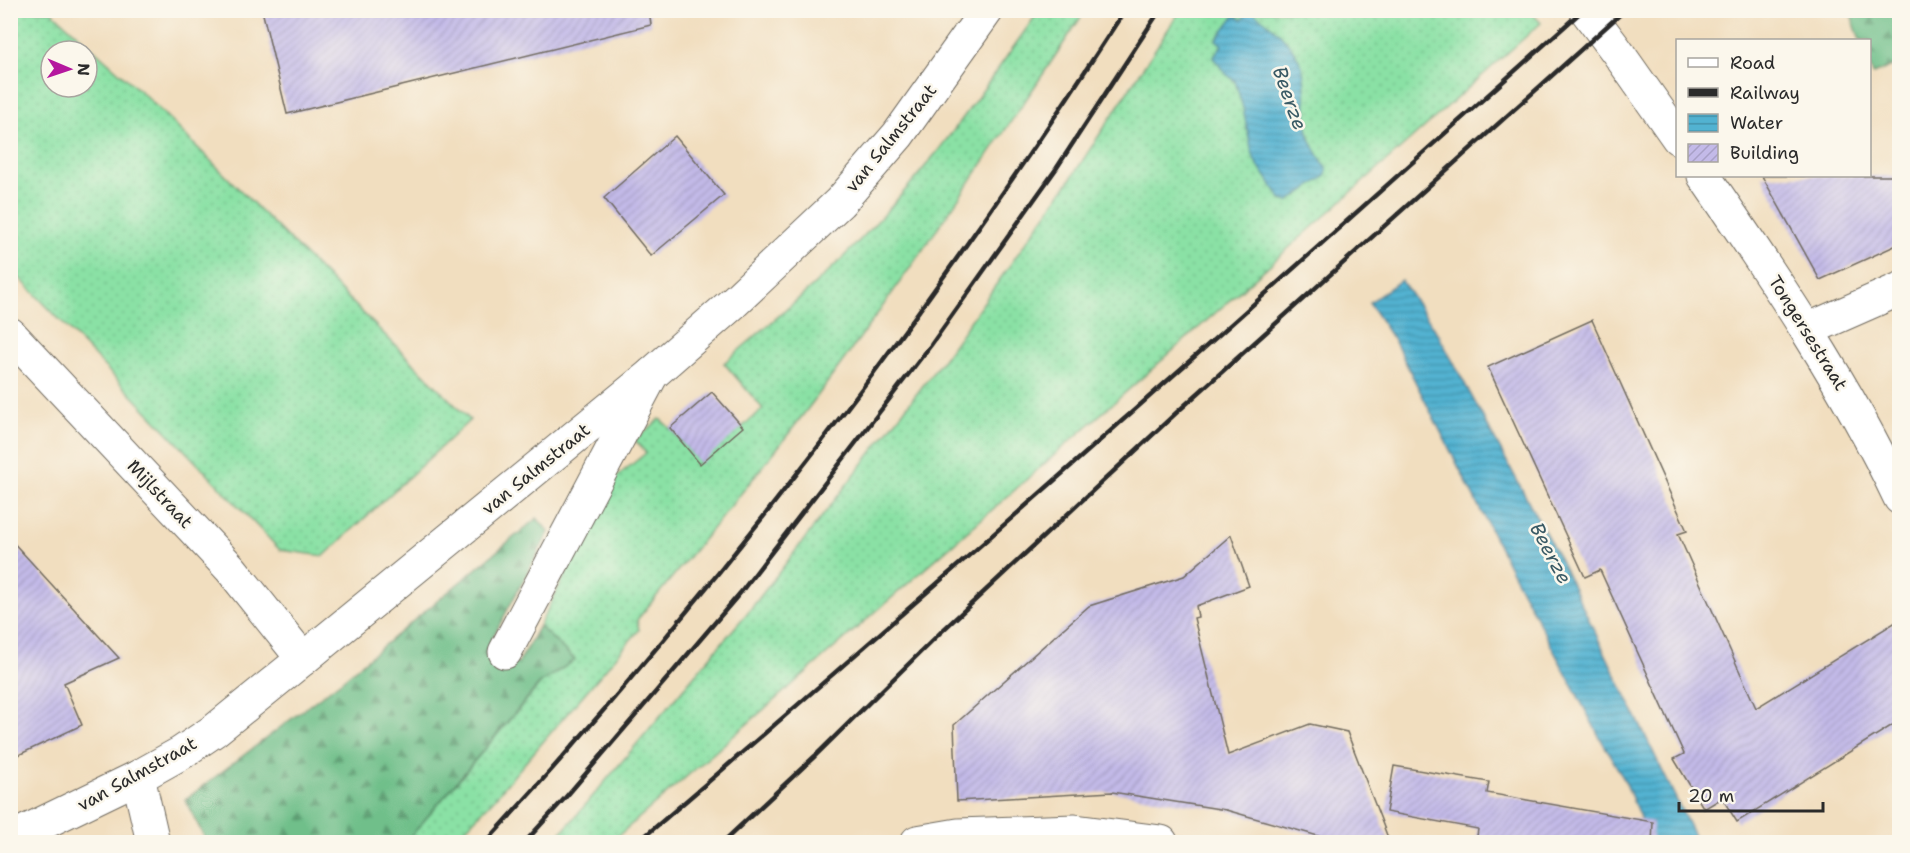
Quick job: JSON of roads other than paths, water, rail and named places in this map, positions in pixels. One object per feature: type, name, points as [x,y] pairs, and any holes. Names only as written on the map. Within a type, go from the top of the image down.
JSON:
[{"type":"main road","name":"van Salmstraat","points":[[10,839],[138,777],[181,753],[215,730],[652,374],[733,303],[840,202],[898,135],[987,10]]},
{"type":"main road","points":[[1586,10],[1617,50],[1676,137]]},
{"type":"main road","name":"Tongersestraat","points":[[1705,177],[1761,258],[1847,396],[1878,452],[1899,498]]},
{"type":"main road","points":[[1807,330],[1899,289]]},
{"type":"main road","name":"Mijlstraat","points":[[10,334],[231,569],[303,659]]},
{"type":"main road","points":[[505,652],[652,374]]},
{"type":"main road","points":[[138,777],[153,843]]},
{"type":"main road","points":[[917,843],[958,835],[1075,831],[1161,843]]},
{"type":"water","name":"Beerze","points":[[1248,11],[1278,32],[1290,45],[1299,60],[1304,75],[1308,134],[1327,169],[1323,178],[1288,202],[1282,200],[1255,161],[1235,81],[1225,73],[1213,57],[1222,45],[1216,40],[1235,15],[1242,20]]},
{"type":"water","name":"Beerze","points":[[1401,280],[1438,334],[1559,558],[1697,842],[1650,842],[1625,781],[1511,570],[1395,342],[1369,303]]},
{"type":"railway","points":[[486,842],[574,745],[659,645],[823,440],[902,335],[978,228],[1053,120],[1125,10]]},
{"type":"railway","points":[[525,842],[741,592],[931,345],[1056,169],[1160,10]]},
{"type":"railway","points":[[638,842],[995,533],[1583,10]]},
{"type":"railway","points":[[723,842],[815,756],[941,632],[1175,414],[1625,10]]}]
